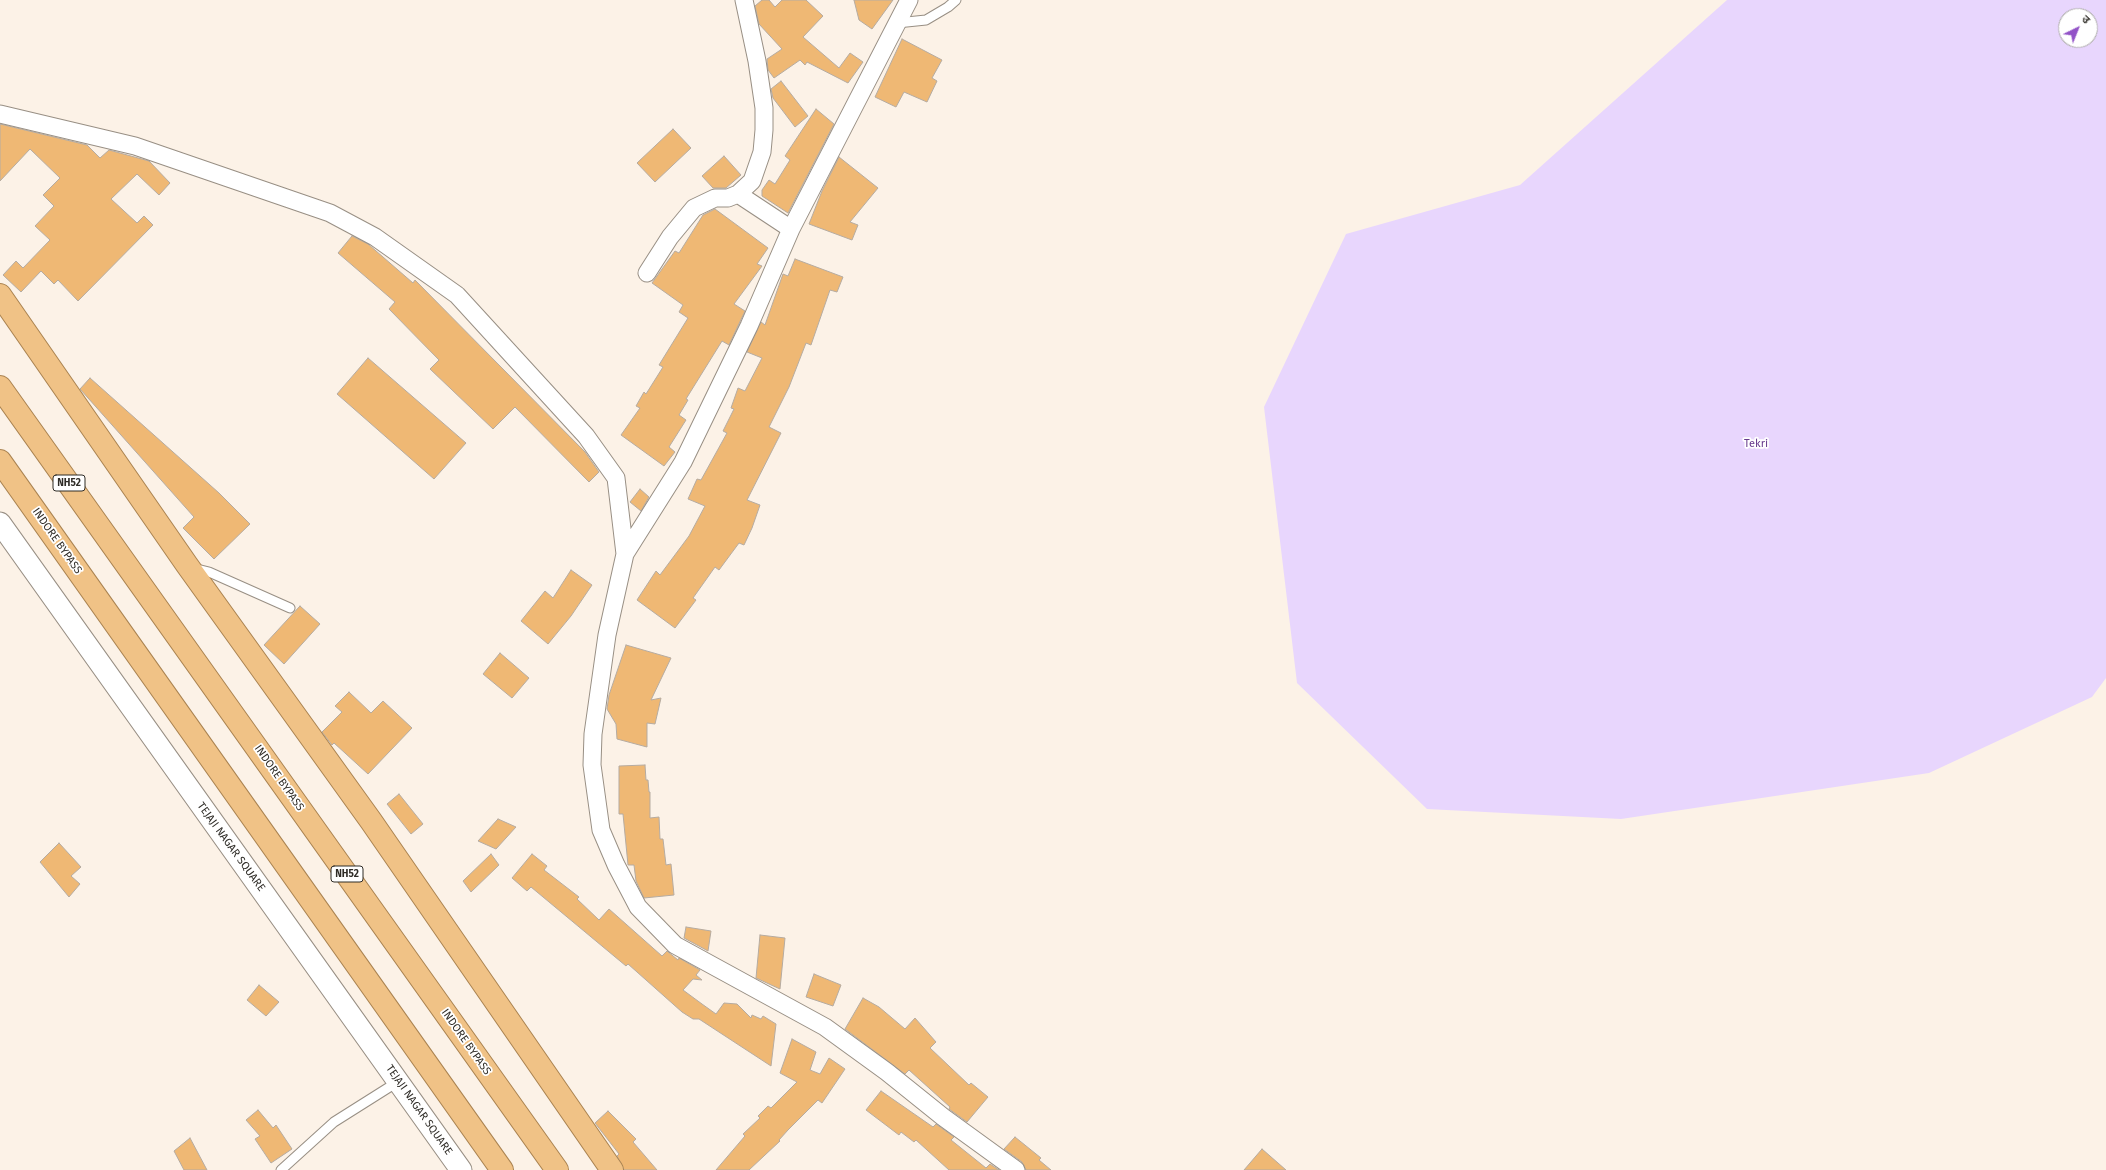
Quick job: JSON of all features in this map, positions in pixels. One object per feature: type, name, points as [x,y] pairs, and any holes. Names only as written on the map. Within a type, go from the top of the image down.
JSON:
[{"type":"highway","points":[[0,295],[187,565],[371,821],[612,1170]]},
{"type":"highway","name":"INDORE BYPASS","points":[[0,387],[557,1170]]},
{"type":"highway","name":"INDORE BYPASS","points":[[0,461],[502,1170]]},
{"type":"street","points":[[647,273],[670,237],[694,208],[715,198],[728,198],[738,194],[752,181],[762,152],[764,108],[757,61],[744,0]]},
{"type":"street","points":[[625,554],[683,462],[749,326],[791,229],[909,0]]},
{"type":"street","points":[[0,114],[135,146],[330,214],[375,237],[457,295],[586,436],[616,478],[625,554],[607,634],[593,734],[592,765],[601,830],[616,865],[638,907],[675,945],[825,1027],[887,1072],[943,1117],[1016,1170]]},
{"type":"street","points":[[738,194],[791,229]]},
{"type":"street","name":"TEJAJI NAGAR SQUARE","points":[[0,523],[461,1170]]},
{"type":"lane","points":[[897,23],[926,20],[948,7],[956,0]]},
{"type":"lane","points":[[187,565],[209,572],[290,608]]},
{"type":"lane","points":[[281,1170],[334,1122],[399,1081]]},
{"type":"green space","name":"Tekri","points":[[1727,0],[2106,0],[2106,678],[2092,697],[1929,773],[1621,819],[1427,809],[1297,683],[1264,407],[1346,234],[1520,185]]},
{"type":"building","points":[[762,0],[769,0],[775,7],[782,0],[806,0],[823,16],[803,37],[839,68],[850,53],[863,62],[848,83],[807,62],[805,65],[800,60],[774,78],[768,70],[767,59],[782,49],[759,24],[755,6]]},
{"type":"building","points":[[854,0],[893,0],[872,29],[859,20]]},
{"type":"building","points":[[902,39],[942,60],[932,78],[937,81],[927,102],[904,92],[896,107],[875,97]]},
{"type":"building","points":[[781,81],[808,116],[795,127],[773,98],[771,89]]},
{"type":"building","points":[[816,109],[834,124],[788,213],[762,196],[762,190],[769,180],[775,184],[790,160],[785,156]]},
{"type":"building","points":[[0,124],[87,145],[100,158],[109,150],[149,161],[170,183],[159,195],[137,174],[111,199],[137,223],[144,216],[153,225],[78,301],[58,280],[54,284],[41,271],[21,292],[3,275],[16,261],[23,268],[50,240],[35,226],[54,206],[43,195],[60,178],[30,149],[0,181]]},
{"type":"building","points":[[673,129],[691,148],[655,182],[637,163]]},
{"type":"building","points":[[724,156],[741,175],[726,188],[713,188],[702,176]]},
{"type":"building","points":[[839,157],[878,188],[850,222],[858,225],[852,240],[809,224],[822,191]]},
{"type":"building","points":[[715,209],[768,248],[757,264],[762,266],[734,304],[745,311],[729,345],[722,341],[686,399],[688,400],[679,415],[686,420],[669,447],[675,452],[664,466],[621,435],[640,408],[636,406],[644,392],[646,394],[663,367],[659,365],[688,318],[679,312],[683,305],[652,283],[675,251],[679,253],[703,215]]},
{"type":"building","points":[[352,236],[368,244],[413,283],[415,280],[585,452],[599,472],[589,482],[515,407],[493,429],[430,369],[439,360],[389,309],[395,302],[338,253]]},
{"type":"building","points":[[795,259],[843,277],[837,292],[830,290],[811,345],[806,343],[789,387],[769,427],[781,433],[747,500],[760,505],[744,545],[739,543],[719,570],[715,567],[693,598],[696,600],[675,628],[637,600],[656,571],[660,575],[689,536],[705,506],[688,499],[697,479],[701,480],[727,433],[723,431],[734,409],[731,408],[738,388],[745,391],[762,358],[747,352],[761,322],[765,325],[783,274],[788,276]]},
{"type":"building","points":[[368,358],[466,443],[434,479],[337,394]]},
{"type":"building","points":[[90,378],[219,493],[250,524],[214,559],[183,528],[194,517],[80,389]]},
{"type":"building","points":[[640,489],[649,497],[641,511],[630,502]]},
{"type":"building","points":[[571,570],[592,585],[571,616],[548,644],[521,621],[545,591],[553,598]]},
{"type":"building","points":[[300,606],[320,624],[284,664],[264,645]]},
{"type":"building","points":[[626,645],[671,658],[651,700],[661,698],[655,724],[647,723],[647,747],[617,739],[616,724],[607,709],[609,695]]},
{"type":"building","points":[[500,653],[529,678],[512,698],[483,674]]},
{"type":"building","points":[[349,692],[371,713],[383,701],[412,728],[368,774],[334,743],[332,745],[322,732],[342,712],[335,706]]},
{"type":"building","points":[[645,765],[646,780],[648,780],[650,792],[650,818],[659,817],[660,839],[663,839],[666,865],[671,864],[674,895],[644,898],[636,881],[634,865],[628,865],[623,814],[619,814],[619,766]]},
{"type":"building","points":[[399,794],[423,824],[411,834],[387,804]]},
{"type":"building","points":[[498,819],[516,827],[496,849],[478,841]]},
{"type":"building","points":[[59,843],[81,867],[71,876],[80,884],[69,897],[40,862]]},
{"type":"building","points":[[491,854],[499,865],[471,892],[463,881]]},
{"type":"building","points":[[532,854],[547,866],[544,870],[579,897],[577,899],[599,920],[609,909],[662,956],[667,951],[678,960],[679,958],[700,970],[696,975],[702,980],[693,979],[683,990],[716,1014],[724,1003],[737,1004],[751,1018],[752,1015],[761,1019],[763,1016],[776,1024],[771,1066],[699,1019],[693,1019],[682,1012],[628,964],[626,966],[531,887],[527,891],[512,878]]},
{"type":"building","points":[[686,927],[711,931],[708,951],[684,938]]},
{"type":"building","points":[[760,935],[785,938],[780,989],[756,978]]},
{"type":"building","points":[[814,974],[841,985],[833,1006],[806,997]]},
{"type":"building","points":[[259,985],[279,1002],[266,1016],[247,1000]]},
{"type":"building","points":[[863,998],[879,1007],[905,1029],[915,1018],[936,1042],[930,1048],[969,1085],[971,1083],[988,1097],[967,1122],[949,1109],[950,1107],[909,1070],[905,1074],[845,1029]]},
{"type":"building","points":[[792,1039],[816,1052],[810,1070],[820,1074],[829,1058],[845,1069],[822,1103],[818,1100],[788,1130],[779,1140],[780,1141],[749,1170],[716,1170],[745,1136],[743,1134],[760,1118],[758,1116],[768,1106],[771,1108],[797,1082],[780,1073]]},
{"type":"building","points":[[881,1091],[933,1127],[936,1124],[954,1137],[951,1140],[986,1168],[990,1164],[999,1170],[949,1170],[916,1140],[914,1142],[901,1132],[899,1135],[866,1110]]},
{"type":"building","points":[[258,1110],[273,1128],[276,1125],[292,1149],[271,1163],[255,1139],[260,1136],[246,1120]]},
{"type":"building","points":[[608,1111],[636,1139],[633,1142],[657,1170],[624,1170],[617,1156],[619,1154],[595,1123]]},
{"type":"building","points":[[1015,1137],[1041,1158],[1039,1160],[1051,1170],[1026,1170],[1022,1162],[1004,1149]]},
{"type":"building","points":[[190,1138],[207,1170],[184,1170],[174,1151]]},
{"type":"building","points":[[1262,1149],[1286,1170],[1244,1170]]}]
